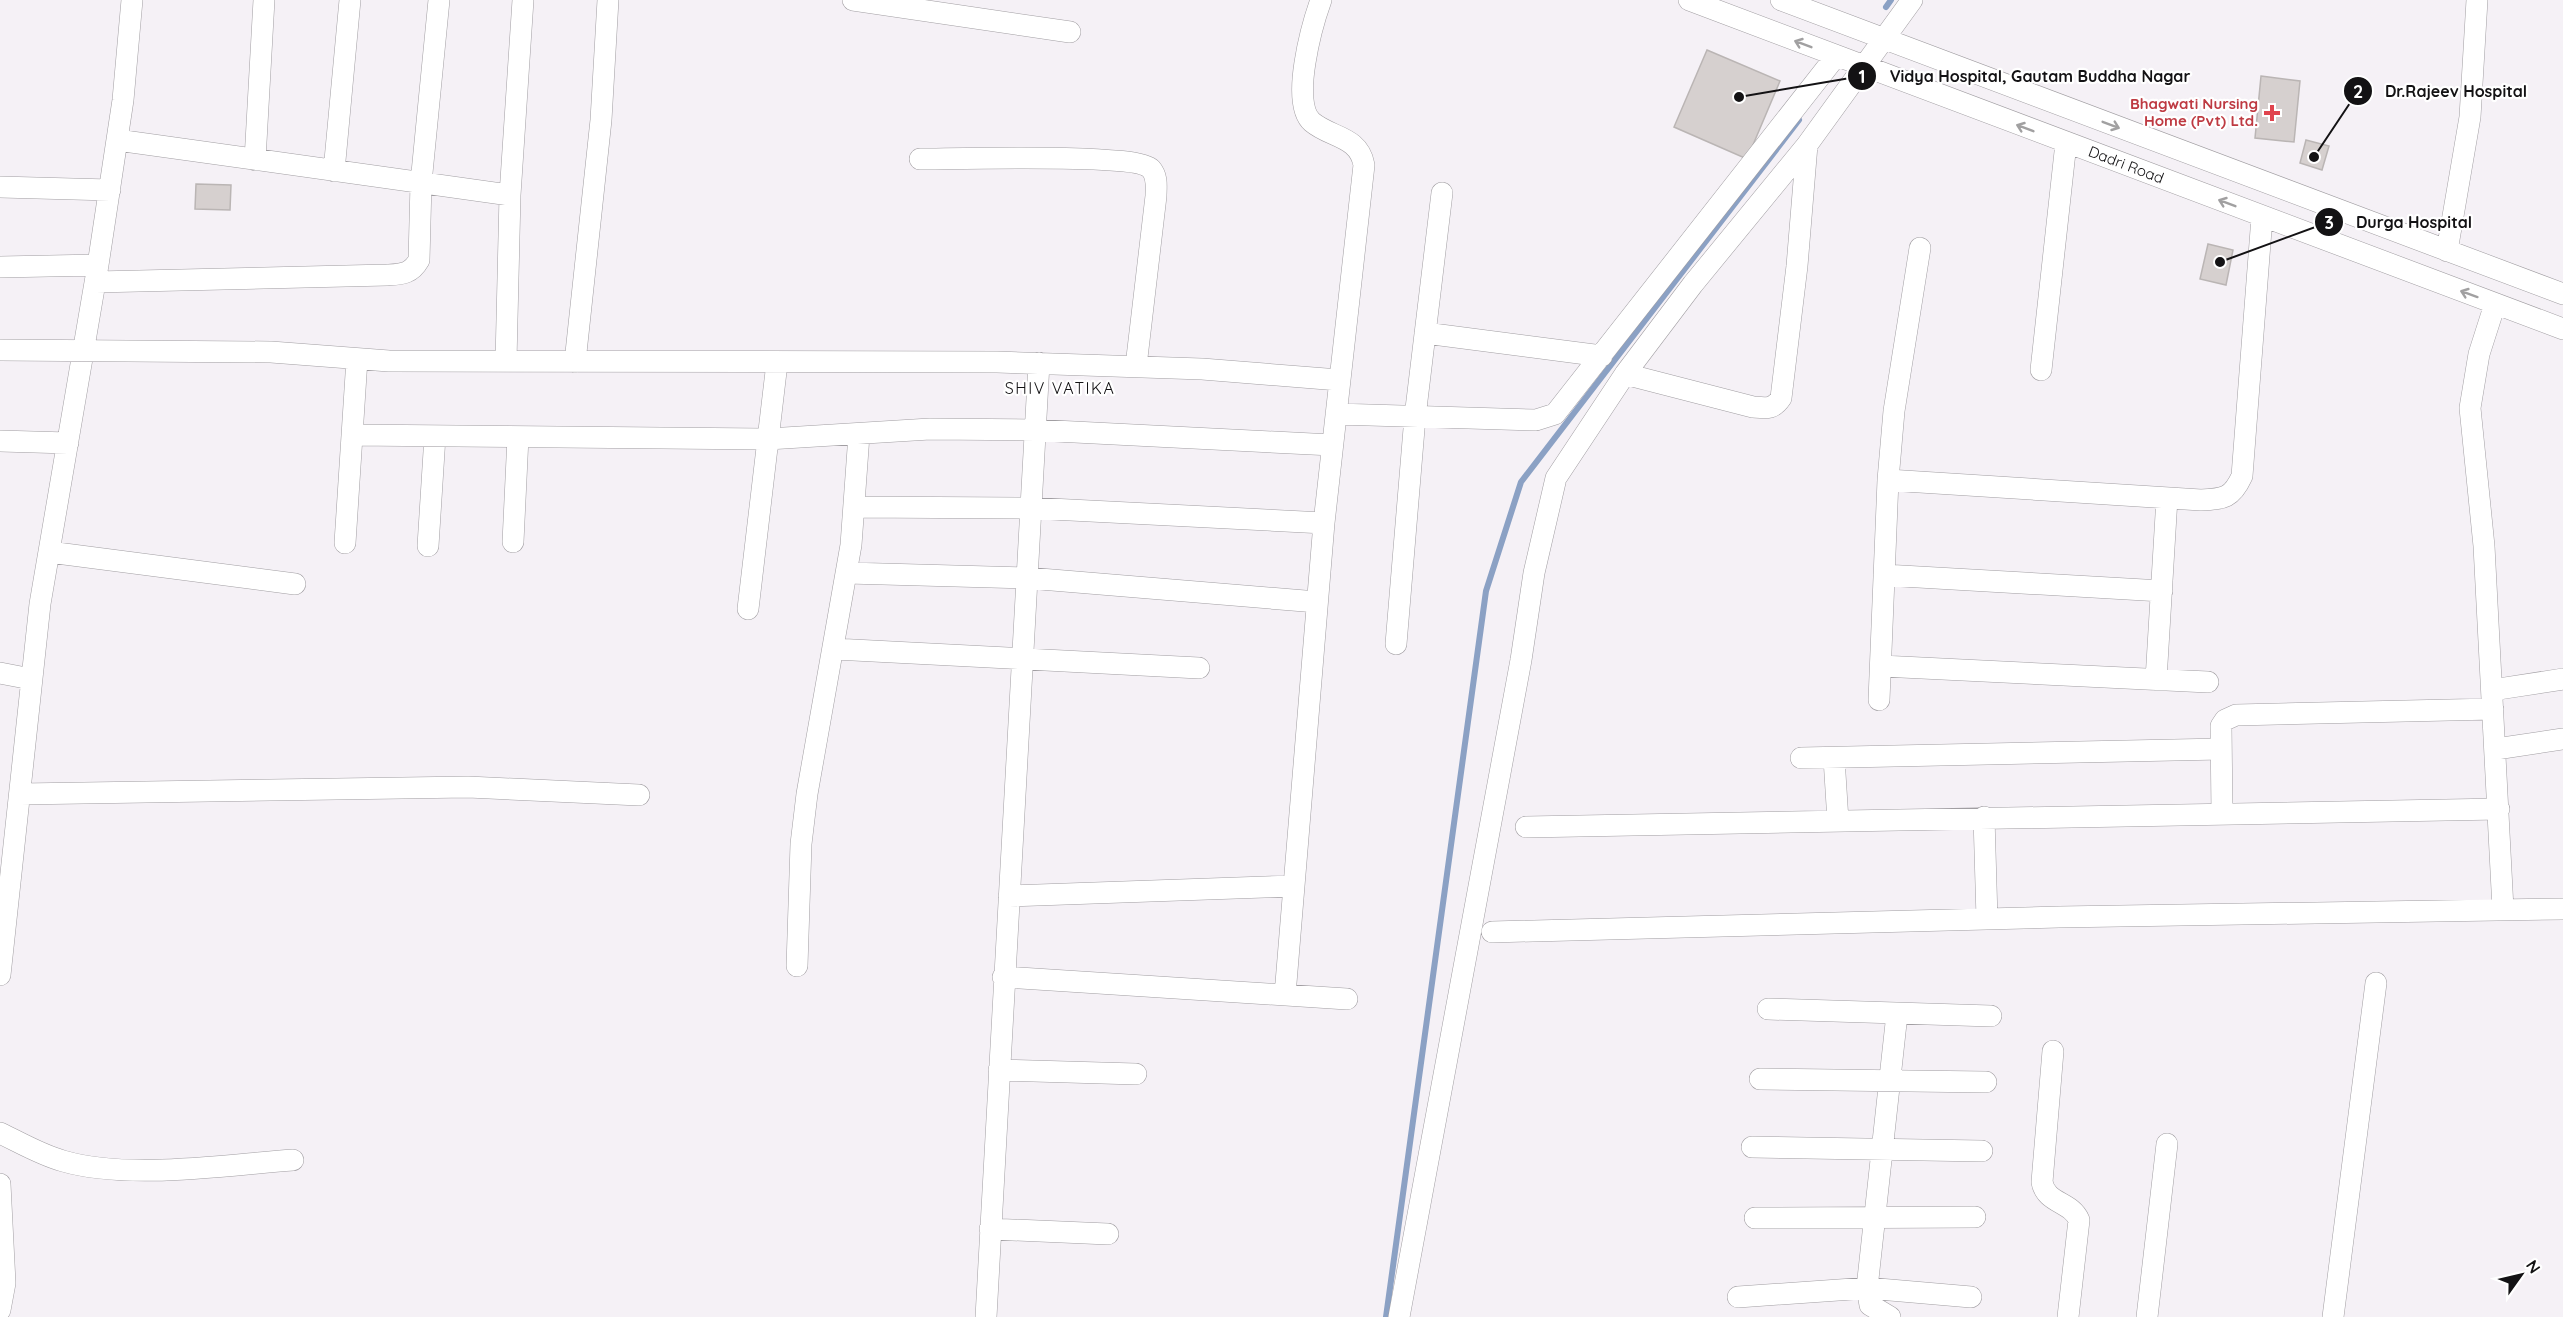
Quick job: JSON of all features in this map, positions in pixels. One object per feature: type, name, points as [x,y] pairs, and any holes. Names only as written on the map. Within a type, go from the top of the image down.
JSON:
[{"type":"street","points":[[0,975],[21,794],[31,679],[49,552],[110,189],[132,0]]},
{"type":"street","points":[[255,160],[264,0]]},
{"type":"street","points":[[334,171],[350,0]]},
{"type":"street","points":[[0,267],[97,274],[405,274],[414,269],[419,260],[421,183],[439,0]]},
{"type":"street","points":[[506,361],[510,195],[523,0]]},
{"type":"street","points":[[575,362],[602,120],[608,0]]},
{"type":"street","points":[[853,0],[893,3],[1070,32]]},
{"type":"street","points":[[1285,995],[1324,523],[1364,165],[1356,146],[1346,138],[1311,121],[1304,110],[1306,54],[1321,0]]},
{"type":"street","name":"Dadri Road","points":[[1689,0],[2563,329]]},
{"type":"street","points":[[1781,0],[2563,294]]},
{"type":"street","points":[[1399,1317],[1547,510],[1556,478],[1625,374],[1693,284],[1806,145],[1912,0]]},
{"type":"street","points":[[2447,251],[2470,117],[2477,0]]},
{"type":"street","points":[[1336,414],[1546,419],[1566,403],[1836,57]]},
{"type":"street","points":[[117,140],[510,195]]},
{"type":"street","points":[[2041,370],[2066,143]]},
{"type":"street","points":[[1625,374],[1753,406],[1768,409],[1777,405],[1781,398],[1797,266],[1806,145]]},
{"type":"street","points":[[920,159],[1104,160],[1143,164],[1152,170],[1156,181],[1156,196],[1136,366]]},
{"type":"street","points":[[0,187],[110,189]]},
{"type":"street","points":[[1396,644],[1415,417],[1442,194]]},
{"type":"street","points":[[1888,480],[2168,498],[2221,499],[2236,490],[2242,476],[2262,217]]},
{"type":"street","points":[[1879,700],[1888,480],[1894,411],[1920,248]]},
{"type":"street","points":[[2495,304],[2479,354],[2470,408],[2484,546],[2504,909]]},
{"type":"street","points":[[1425,333],[1602,356]]},
{"type":"street","points":[[0,350],[271,352],[357,359],[575,362],[1039,363],[1136,366],[1339,380]]},
{"type":"street","points":[[345,543],[357,359]]},
{"type":"street","points":[[748,609],[777,363]]},
{"type":"street","points":[[986,1317],[1003,977],[1024,658],[1039,363]]},
{"type":"street","points":[[352,435],[768,440],[930,429],[1035,430],[1332,445]]},
{"type":"street","points":[[797,966],[801,844],[807,794],[847,573],[859,435]]},
{"type":"street","points":[[428,546],[435,436]]},
{"type":"street","points":[[513,542],[518,437]]},
{"type":"street","points":[[0,441],[68,443]]},
{"type":"street","points":[[2156,680],[2168,498]]},
{"type":"street","points":[[854,507],[1031,508],[1324,523]]},
{"type":"street","points":[[49,552],[295,584]]},
{"type":"street","points":[[847,573],[1028,578],[1317,602]]},
{"type":"street","points":[[1884,575],[2162,591]]},
{"type":"street","points":[[834,648],[1199,668]]},
{"type":"street","points":[[1881,666],[2208,682]]},
{"type":"street","points":[[0,673],[31,679]]},
{"type":"street","points":[[2222,812],[2221,726],[2225,720],[2236,715],[2493,699],[2563,679]]},
{"type":"street","points":[[2496,750],[2563,739]]},
{"type":"street","points":[[1801,758],[2221,749]]},
{"type":"street","points":[[1834,758],[1838,821]]},
{"type":"street","points":[[21,794],[468,787],[639,795]]},
{"type":"street","points":[[1526,827],[2222,812],[2499,809]]},
{"type":"street","points":[[1984,817],[1987,919]]},
{"type":"street","points":[[1009,896],[1294,886]]},
{"type":"street","points":[[1491,932],[1987,919],[2563,909]]},
{"type":"street","points":[[1003,977],[1347,999]]},
{"type":"street","points":[[2333,1317],[2376,983]]},
{"type":"street","points":[[1768,1009],[1991,1016]]},
{"type":"street","points":[[1890,1317],[1870,1305],[1867,1288],[1873,1216],[1897,1014]]},
{"type":"street","points":[[2053,1051],[2042,1182],[2045,1193],[2071,1209],[2079,1220],[2068,1317]]},
{"type":"street","points":[[999,1070],[1136,1074]]},
{"type":"street","points":[[1760,1079],[1986,1082]]},
{"type":"street","points":[[0,1133],[64,1161],[105,1167],[147,1169],[293,1160]]},
{"type":"street","points":[[2147,1317],[2167,1144]]},
{"type":"street","points":[[1752,1147],[1982,1151]]},
{"type":"street","points":[[0,1184],[4,1283],[0,1310]]},
{"type":"street","points":[[1755,1218],[1974,1217]]},
{"type":"street","points":[[990,1229],[1108,1234]]},
{"type":"street","points":[[1738,1297],[1867,1288],[1971,1297]]},
{"type":"building","points":[[1707,50],[1780,81],[1747,159],[1674,127]]},
{"type":"building","points":[[2261,76],[2300,81],[2294,142],[2255,138]]},
{"type":"building","points":[[2306,140],[2329,146],[2322,170],[2300,163]]},
{"type":"building","points":[[196,184],[231,185],[230,210],[195,209]]},
{"type":"building","points":[[2208,244],[2233,250],[2226,285],[2200,279]]},
{"type":"waterway","points":[[1886,7],[1891,0]]},
{"type":"waterway","points":[[1386,1317],[1486,591],[1521,482],[1799,120]]},
{"type":"place","name":"Vidya Hospital, Gautam Buddha Nagar","points":[[1739,97]]},
{"type":"place","name":"Bhagwati Nursing Home (Pvt) Ltd.","points":[[2272,113]]},
{"type":"place","name":"Dr.Rajeev Hospital","points":[[2314,157]]},
{"type":"place","name":"Durga Hospital","points":[[2220,262]]},
{"type":"district","name":"SHIV VATIKA","points":[[1060,388]]}]
